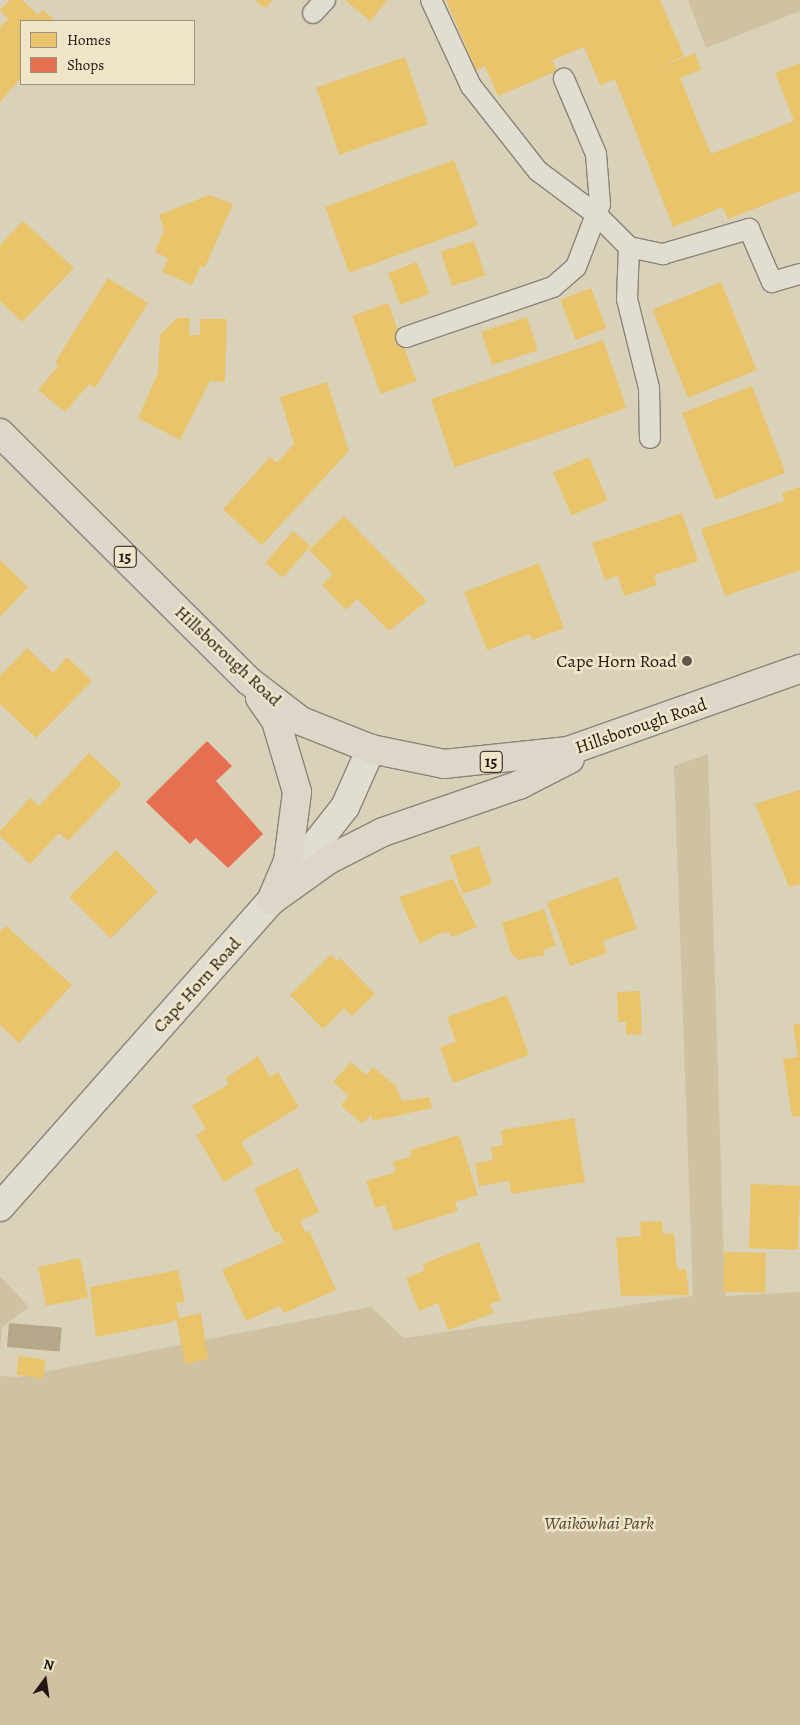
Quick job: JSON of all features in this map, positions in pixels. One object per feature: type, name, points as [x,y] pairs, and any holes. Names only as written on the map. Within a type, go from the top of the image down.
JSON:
[{"type":"main road","name":"Hillsborough Road","points":[[0,433],[249,681],[301,721],[372,749],[444,764],[481,763],[568,751],[610,739],[800,669]]},
{"type":"main road","points":[[249,681],[276,721],[297,792],[288,861],[271,901]]},
{"type":"main road","points":[[271,901],[328,860],[383,832],[519,785],[610,739]]},
{"type":"street","name":"Cape Horn Road","points":[[0,1207],[271,901],[345,807],[372,749]]},
{"type":"lane","points":[[431,0],[471,86],[538,171],[597,215],[629,247],[663,254],[749,229],[772,282],[800,274]]},
{"type":"lane","points":[[406,337],[553,287],[576,267],[600,204],[596,154],[564,79]]},
{"type":"lane","points":[[629,247],[627,299],[649,388],[650,438]]},
{"type":"green space","points":[[688,0],[800,0],[800,11],[706,48]]},
{"type":"green space","name":"Waikōwhai Park","points":[[708,754],[725,1296],[800,1292],[800,1725],[0,1725],[0,1376],[18,1377],[371,1307],[404,1338],[693,1296],[674,766]]},
{"type":"green space","points":[[0,1276],[29,1307],[2,1327],[0,1352]]},
{"type":"shaded area","points":[[9,1323],[62,1328],[60,1352],[7,1347]]},
{"type":"building: Homes","points":[[10,0],[22,0],[38,15],[43,10],[55,20],[20,20],[20,79],[0,102],[0,27],[8,19],[0,10]]},
{"type":"building: Homes","points":[[254,0],[272,0],[266,8]]},
{"type":"building: Homes","points":[[345,0],[388,0],[370,21]]},
{"type":"building: Homes","points":[[446,0],[660,0],[684,56],[661,67],[695,53],[701,70],[680,78],[711,154],[794,121],[775,73],[800,63],[800,191],[728,219],[723,207],[673,227],[615,79],[600,85],[584,47],[552,60],[557,71],[498,96],[485,66],[476,70]]},
{"type":"building: Homes","points":[[405,57],[428,124],[339,155],[316,88]]},
{"type":"building: Homes","points":[[454,160],[478,226],[349,273],[325,207]]},
{"type":"building: Homes","points":[[209,195],[233,204],[205,267],[201,266],[192,285],[162,272],[168,258],[155,252],[164,229],[159,215]]},
{"type":"building: Homes","points":[[23,221],[74,268],[22,322],[0,301],[0,245]]},
{"type":"building: Homes","points":[[474,241],[485,275],[452,286],[441,252]]},
{"type":"building: Homes","points":[[417,262],[429,294],[400,305],[388,273]]},
{"type":"building: Homes","points":[[108,278],[148,303],[95,388],[89,384],[65,412],[38,390],[59,365],[55,362]]},
{"type":"building: Homes","points":[[721,282],[757,370],[688,398],[652,310]]},
{"type":"building: Homes","points":[[591,288],[606,328],[576,340],[560,300]]},
{"type":"building: Homes","points":[[388,303],[416,381],[381,394],[352,316]]},
{"type":"building: Homes","points":[[527,317],[538,350],[492,365],[481,332]]},
{"type":"building: Homes","points":[[177,318],[190,318],[189,335],[200,335],[200,319],[227,319],[225,382],[210,381],[180,440],[138,418],[158,373],[160,335]]},
{"type":"building: Homes","points":[[603,340],[626,408],[454,467],[431,399]]},
{"type":"building: Homes","points":[[327,382],[349,451],[262,545],[223,509],[270,457],[277,463],[294,444],[280,397]]},
{"type":"building: Homes","points":[[752,386],[785,473],[715,500],[682,413]]},
{"type":"building: Homes","points":[[589,457],[607,500],[571,516],[553,472]]},
{"type":"building: Homes","points":[[800,487],[800,570],[725,596],[701,529],[784,501],[782,493]]},
{"type":"building: Homes","points":[[682,513],[698,561],[654,575],[657,585],[624,596],[618,576],[605,580],[592,543]]},
{"type":"building: Homes","points":[[344,516],[427,601],[389,631],[357,599],[346,610],[322,585],[333,574],[309,550]]},
{"type":"building: Homes","points":[[293,531],[310,546],[283,578],[265,563]]},
{"type":"building: Homes","points":[[0,560],[28,587],[0,617]]},
{"type":"building: Homes","points":[[539,563],[564,628],[532,640],[530,634],[487,650],[464,592]]},
{"type":"building: Homes","points":[[27,648],[53,673],[67,657],[92,681],[36,738],[0,704],[0,676]]},
{"type":"building: Homes","points":[[89,753],[122,784],[68,841],[59,833],[30,864],[0,836],[0,831],[30,798],[39,806]]},
{"type":"building: Homes","points":[[800,790],[800,884],[789,887],[755,804]]},
{"type":"building: Homes","points":[[479,846],[492,884],[463,894],[450,856]]},
{"type":"building: Homes","points":[[116,850],[158,892],[111,938],[69,897]]},
{"type":"building: Homes","points":[[618,877],[637,929],[603,941],[607,953],[570,966],[547,902]]},
{"type":"building: Homes","points":[[453,879],[477,927],[452,937],[449,932],[438,934],[420,944],[399,897]]},
{"type":"building: Homes","points":[[544,909],[556,946],[543,950],[545,955],[518,960],[511,953],[502,923]]},
{"type":"building: Homes","points":[[6,926],[72,985],[19,1043],[0,1025],[0,932]]},
{"type":"building: Homes","points":[[330,955],[337,961],[340,958],[375,994],[352,1016],[344,1008],[323,1029],[290,995]]},
{"type":"building: Homes","points":[[640,991],[642,1034],[626,1035],[626,1022],[618,1022],[617,992]]},
{"type":"building: Homes","points":[[507,995],[529,1055],[453,1083],[440,1047],[456,1042],[447,1017]]},
{"type":"building: Homes","points":[[800,1024],[800,1116],[792,1117],[783,1059],[798,1057],[793,1025]]},
{"type":"building: Homes","points":[[258,1056],[270,1077],[278,1072],[299,1107],[241,1142],[254,1164],[224,1182],[196,1135],[206,1129],[192,1106],[229,1084],[225,1079]]},
{"type":"building: Homes","points":[[351,1062],[366,1075],[373,1067],[396,1086],[402,1101],[429,1097],[432,1108],[373,1121],[371,1115],[362,1124],[341,1105],[349,1096],[333,1082]]},
{"type":"building: Homes","points":[[574,1118],[585,1182],[511,1194],[509,1181],[479,1186],[475,1163],[493,1160],[491,1147],[503,1145],[501,1130]]},
{"type":"building: Homes","points":[[459,1135],[478,1195],[455,1202],[458,1211],[394,1231],[385,1205],[375,1208],[366,1181],[396,1172],[393,1162],[412,1156],[410,1150]]},
{"type":"building: Homes","points":[[298,1168],[319,1212],[300,1221],[305,1232],[309,1230],[336,1290],[284,1313],[280,1306],[246,1321],[222,1270],[284,1242],[278,1231],[275,1233],[254,1189]]},
{"type":"building: Homes","points":[[751,1184],[800,1186],[798,1250],[749,1248]]},
{"type":"building: Homes","points":[[662,1221],[663,1234],[674,1233],[677,1269],[686,1269],[689,1295],[621,1296],[616,1238],[641,1236],[640,1222]]},
{"type":"building: Homes","points":[[479,1242],[501,1300],[490,1304],[494,1313],[448,1330],[438,1303],[419,1311],[406,1278],[425,1270],[423,1264]]},
{"type":"building: Homes","points":[[724,1252],[766,1253],[765,1293],[723,1292]]},
{"type":"building: Homes","points":[[80,1258],[88,1297],[46,1306],[38,1267]]},
{"type":"building: Homes","points":[[178,1270],[185,1302],[176,1303],[179,1318],[201,1313],[208,1359],[185,1364],[176,1318],[173,1322],[96,1337],[90,1287]]},
{"type":"building: Homes","points":[[19,1356],[46,1360],[43,1379],[16,1375]]},
{"type":"building: Shops","points":[[207,741],[232,766],[216,781],[263,834],[228,868],[196,838],[190,844],[146,802]]},
{"type":"place","name":"Cape Horn Road","points":[[687,661]]}]
